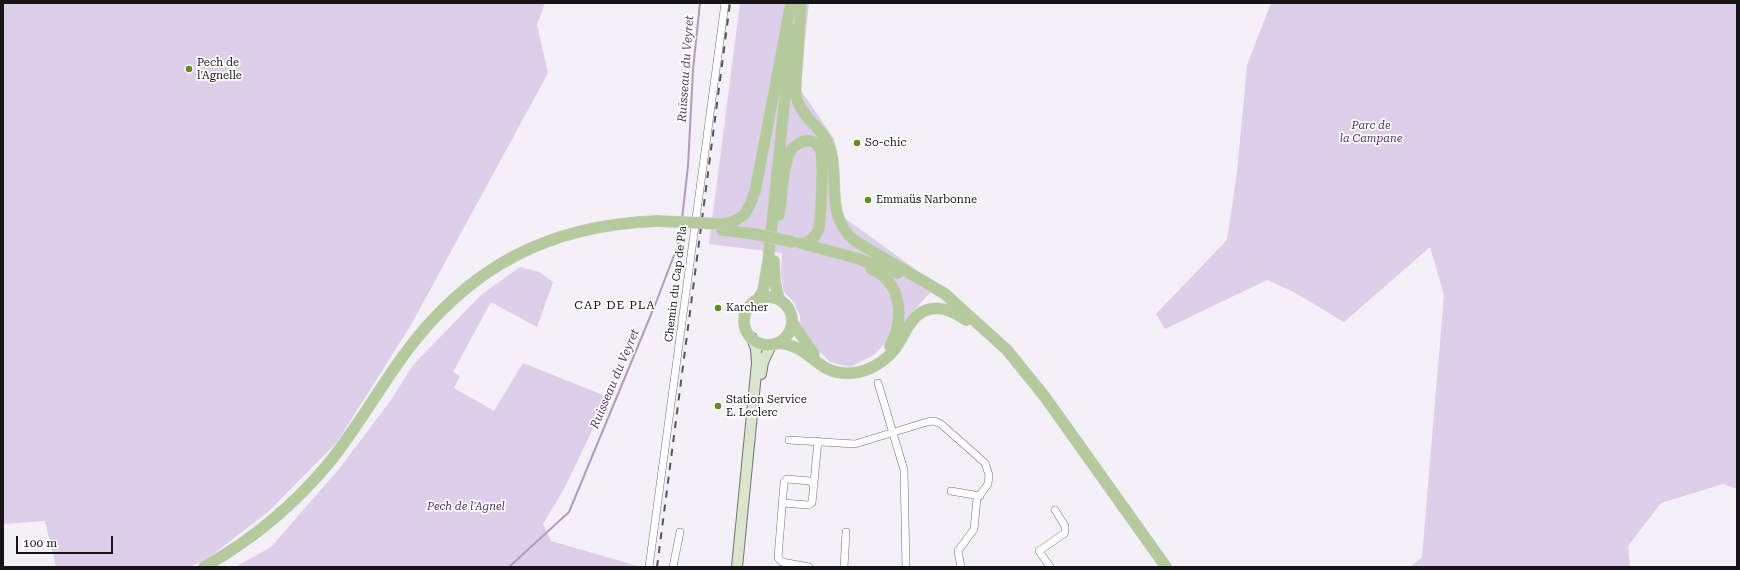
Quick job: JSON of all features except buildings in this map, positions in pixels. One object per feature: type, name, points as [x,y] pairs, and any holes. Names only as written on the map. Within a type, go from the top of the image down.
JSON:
[{"type":"main road","points":[[722,227],[739,220],[747,212],[755,192],[791,3]]},
{"type":"main road","points":[[738,567],[757,363],[756,349],[752,338],[746,329],[745,315],[752,303],[758,299],[763,291],[767,270],[795,3]]},
{"type":"main road","points":[[779,299],[774,271],[776,231],[801,3]]},
{"type":"main road","points":[[801,3],[796,85],[797,100],[804,114],[820,131],[830,147],[835,204],[840,225],[855,241],[945,294],[1007,350],[1045,397],[1166,567]]},
{"type":"main road","points":[[776,231],[788,156],[797,143],[812,141],[820,149],[823,157],[820,208],[818,230],[805,244]]},
{"type":"main road","points":[[204,567],[274,520],[303,492],[345,443],[404,356],[427,326],[469,285],[503,262],[535,246],[587,229],[626,222],[658,222],[722,227],[805,244],[856,258],[893,271],[926,287],[962,310]]},
{"type":"main road","points":[[215,567],[266,532],[314,487],[348,447],[413,352],[446,313],[473,289],[530,255],[570,239],[602,230],[658,222]]},
{"type":"main road","points":[[805,244],[872,269],[885,276],[891,283],[898,298],[899,316],[893,342],[882,361]]},
{"type":"main road","points":[[758,299],[771,297],[779,299],[789,308],[792,322],[810,349],[834,371]]},
{"type":"main road","points":[[752,338],[757,342],[796,346],[827,370],[851,374],[862,372],[882,361],[894,350],[912,320],[922,312],[933,308],[944,308],[957,314],[993,342],[1045,397]]},
{"type":"main road","points":[[740,545],[762,368],[774,344],[788,335],[792,322]]},
{"type":"street","name":"Chemin du Cap de Pla","points":[[649,567],[725,3]]},
{"type":"street","points":[[878,383],[904,470],[906,567]]},
{"type":"street","points":[[789,440],[855,444],[927,422],[934,421],[941,424],[985,463],[989,475],[988,484],[977,500],[974,530],[958,551],[961,567]]},
{"type":"street","points":[[783,503],[808,505],[812,503],[818,441]]},
{"type":"street","points":[[809,567],[782,562],[778,558],[784,482],[787,479],[810,481],[814,486]]},
{"type":"street","points":[[951,491],[980,496]]},
{"type":"street","points":[[1050,567],[1040,551],[1065,533],[1065,526],[1055,510]]},
{"type":"street","points":[[673,567],[680,532]]},
{"type":"street","points":[[844,567],[846,532]]},
{"type":"green space","points":[[3,3],[545,3],[537,25],[548,73],[411,325],[337,442],[269,511],[207,559],[189,567],[56,567],[45,521],[3,524]]},
{"type":"green space","points":[[740,3],[809,3],[800,89],[834,139],[842,216],[937,285],[874,355],[850,367],[830,362],[801,332],[800,316],[794,302],[784,292],[781,275],[782,253],[709,244]]},
{"type":"green space","name":"Parc de la Campane","points":[[1271,3],[1737,3],[1737,489],[1723,484],[1661,503],[1628,546],[1630,567],[1410,567],[1422,557],[1444,295],[1430,247],[1344,322],[1294,292],[1267,280],[1165,329],[1156,314],[1227,240],[1237,172],[1247,65]]},
{"type":"green space","name":"Pech de l'Agnel","points":[[520,267],[539,272],[553,282],[537,327],[491,302],[453,372],[460,376],[454,388],[494,411],[523,363],[608,397],[564,489],[543,524],[551,541],[641,567],[235,567],[271,547],[339,469],[391,400],[413,365],[482,294]]},
{"type":"waterway","name":"Ruisseau du Veyret","points":[[682,219],[688,166],[693,70],[700,3]]},
{"type":"waterway","name":"Ruisseau du Veyret","points":[[509,567],[569,512],[655,305],[678,245],[681,225]]},
{"type":"railway","points":[[657,567],[730,3]]},
{"type":"place","name":"Pech de l'Agnelle","points":[[189,69]]},
{"type":"place","name":"So-chic","points":[[857,143]]},
{"type":"place","name":"Emmaüs Narbonne","points":[[868,200]]},
{"type":"place","name":"Karcher","points":[[718,308]]},
{"type":"place","name":"Station Service E. Leclerc","points":[[718,406]]},
{"type":"district","name":"CAP DE PLA","points":[[615,305]]}]
